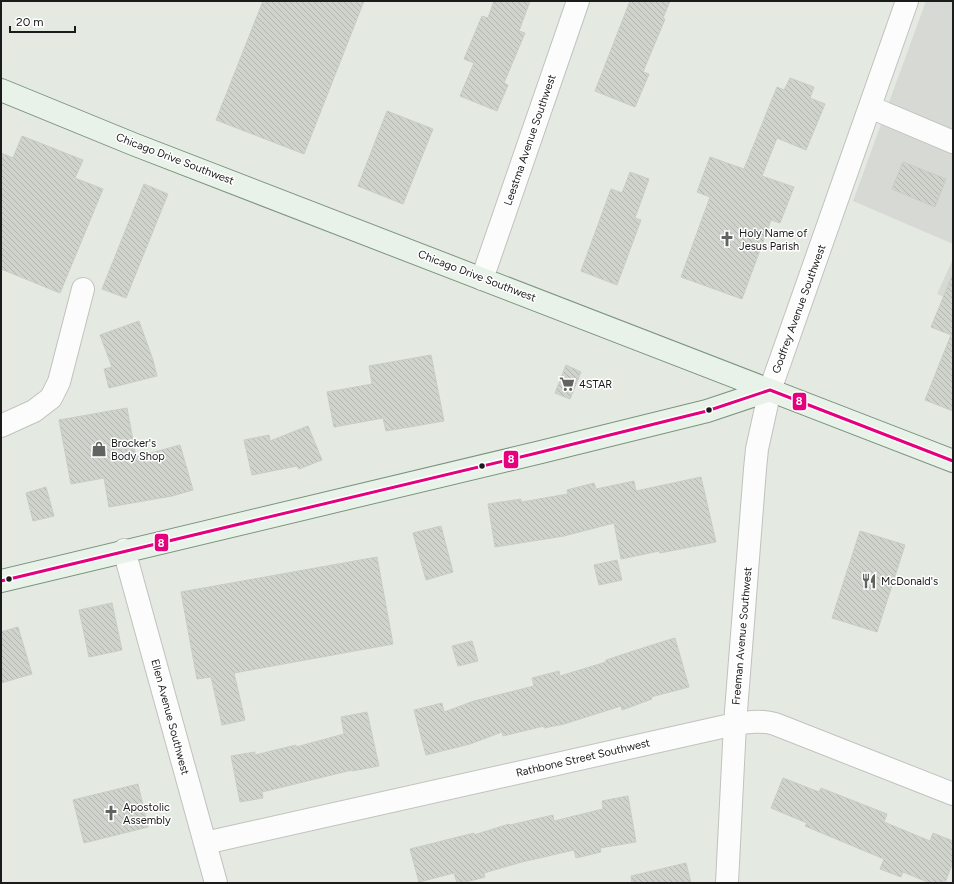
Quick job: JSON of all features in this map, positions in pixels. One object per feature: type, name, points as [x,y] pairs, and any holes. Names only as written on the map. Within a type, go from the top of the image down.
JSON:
[{"type":"main road","name":"Chicago Drive Southwest","points":[[1,90],[133,144],[953,462]]},
{"type":"main road","points":[[1,581],[124,550],[707,411],[770,390]]},
{"type":"street","name":"Leestma Avenue Southwest","points":[[482,279],[578,1]]},
{"type":"street","name":"Godfrey Avenue Southwest","points":[[770,390],[907,1]]},
{"type":"street","points":[[870,107],[953,142]]},
{"type":"street","points":[[1,426],[34,411],[51,398],[59,382],[83,289]]},
{"type":"street","name":"Freeman Avenue Southwest","points":[[727,883],[735,724],[757,449],[770,390]]},
{"type":"street","name":"Ellen Avenue Southwest","points":[[124,550],[216,883]]},
{"type":"street","name":"Rathbone Street Southwest","points":[[205,843],[735,724],[756,721],[775,724],[953,794]]},
{"type":"shaded area","points":[[926,1],[953,1],[953,244],[853,201]]},
{"type":"shaded area","points":[[953,259],[953,301],[937,294]]},
{"type":"building","points":[[263,1],[364,1],[304,154],[216,120]]},
{"type":"building","points":[[494,1],[530,1],[519,31],[525,33],[504,83],[508,85],[497,111],[460,96],[474,63],[464,59],[482,16],[488,18]]},
{"type":"building","points":[[630,1],[670,1],[663,18],[665,19],[643,72],[649,74],[635,107],[595,91]]},
{"type":"building","points":[[790,78],[814,87],[810,98],[825,104],[806,150],[777,138],[762,176],[794,187],[780,223],[771,220],[742,299],[681,277],[710,197],[697,192],[710,157],[744,169],[777,87],[784,90]]},
{"type":"building","points":[[387,111],[433,129],[403,204],[358,186]]},
{"type":"building","points":[[22,136],[83,160],[75,178],[103,189],[60,293],[1,269],[1,153],[13,158]]},
{"type":"building","points":[[903,162],[946,179],[935,207],[892,189]]},
{"type":"building","points":[[630,172],[649,179],[635,218],[641,220],[617,285],[581,271],[611,189],[622,193]]},
{"type":"building","points":[[144,184],[168,194],[126,298],[102,289]]},
{"type":"building","points":[[952,276],[953,411],[925,400],[951,335],[931,327]]},
{"type":"building","points":[[139,321],[157,376],[109,388],[104,369],[112,367],[100,335]]},
{"type":"building","points":[[431,355],[444,421],[386,431],[383,418],[334,427],[327,392],[372,384],[369,366]]},
{"type":"building","points":[[566,365],[581,372],[570,399],[555,393]]},
{"type":"building","name":"Brocker's Body Shop","points":[[127,408],[136,457],[180,445],[193,490],[172,496],[109,507],[104,478],[71,484],[59,420]]},
{"type":"building","points":[[308,426],[322,460],[299,469],[297,466],[252,475],[244,440],[269,435],[270,441]]},
{"type":"building","points":[[701,477],[716,542],[621,559],[614,523],[564,536],[495,547],[488,504],[521,499],[521,502],[568,494],[567,490],[594,483],[596,489],[634,481],[636,491]]},
{"type":"building","points":[[46,487],[54,516],[33,521],[26,493]]},
{"type":"building","points":[[441,526],[453,572],[426,580],[413,533]]},
{"type":"building","name":"McDonald's","points":[[860,531],[905,545],[877,632],[832,618]]},
{"type":"building","points":[[377,557],[393,644],[234,673],[245,720],[222,725],[211,677],[197,679],[181,592]]},
{"type":"building","points":[[617,560],[622,580],[599,585],[594,565]]},
{"type":"building","points":[[112,603],[122,650],[89,657],[79,610]]},
{"type":"building","points":[[18,627],[32,674],[1,683],[1,632]]},
{"type":"building","points":[[675,638],[689,687],[651,697],[652,699],[622,710],[621,706],[564,724],[544,728],[544,726],[503,736],[502,732],[470,744],[426,755],[414,710],[442,703],[444,712],[474,701],[534,686],[532,678],[559,671],[560,676]]},
{"type":"building","points":[[472,641],[478,661],[458,666],[452,646]]},
{"type":"building","points":[[367,712],[379,766],[352,770],[262,792],[263,798],[240,802],[231,756],[255,752],[255,755],[296,745],[296,747],[344,734],[341,717]]},
{"type":"building","points":[[783,778],[819,792],[821,788],[887,814],[884,822],[930,841],[933,833],[953,841],[953,862],[945,883],[930,883],[903,872],[901,877],[880,869],[884,859],[805,826],[807,823],[771,808]]},
{"type":"building","name":"Apostolic Assembly","points":[[138,784],[148,827],[84,843],[73,800]]},
{"type":"building","points":[[628,796],[636,842],[600,848],[601,852],[576,858],[574,850],[522,862],[484,873],[485,877],[462,883],[457,883],[454,873],[419,882],[410,849],[474,833],[474,835],[509,824],[553,815],[554,821],[603,809],[602,801]]},
{"type":"building","points":[[686,863],[691,883],[632,883],[631,876]]},
{"type":"transit line","name":"8","points":[[1,581],[707,411],[770,390],[953,461]]},
{"type":"place","name":"Holy Name of Jesus Parish","points":[[727,239]]},
{"type":"place","name":"4STAR","points":[[567,384]]},
{"type":"place","name":"Brocker's Body Shop","points":[[99,449]]},
{"type":"place","name":"McDonald's","points":[[869,581]]},
{"type":"place","name":"Apostolic Assembly","points":[[111,813]]}]
